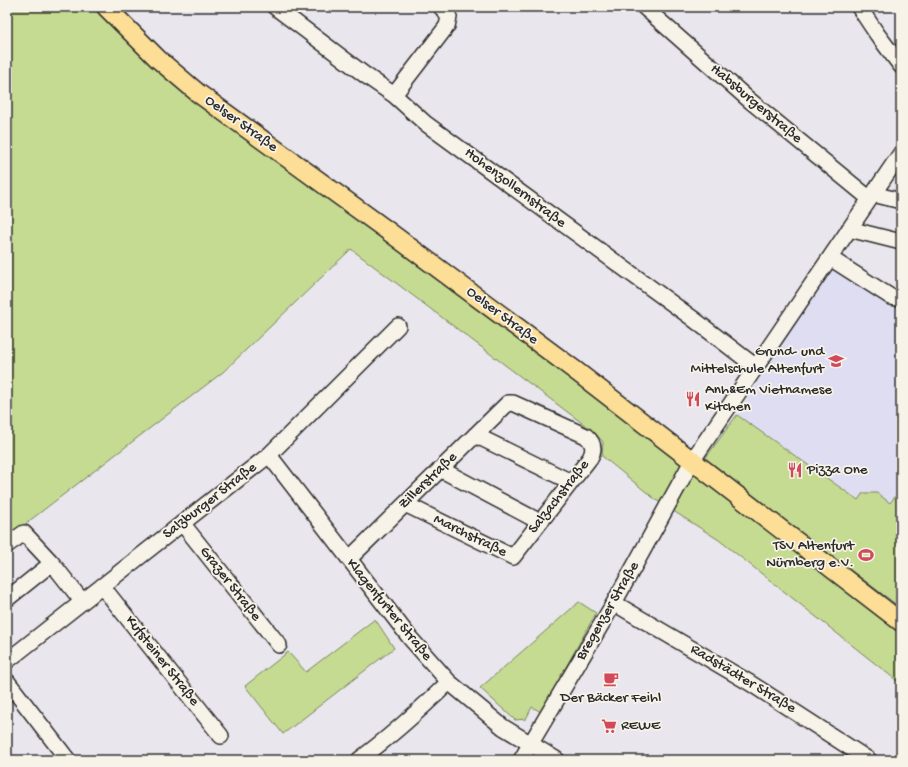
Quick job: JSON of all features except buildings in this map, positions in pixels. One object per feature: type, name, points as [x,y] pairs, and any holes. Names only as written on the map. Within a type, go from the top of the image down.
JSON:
[{"type":"main road","name":"Oelser Straße","points":[[106,7],[158,59],[198,93],[507,320],[901,622]]},
{"type":"street","name":"Hohenzollernstraße","points":[[275,7],[394,95],[426,123],[654,290],[756,367]]},
{"type":"street","points":[[394,95],[447,26],[448,17],[441,7]]},
{"type":"street","name":"Habsburgerstraße","points":[[644,7],[754,104],[871,196]]},
{"type":"street","points":[[859,7],[901,66]]},
{"type":"street","name":"Bregenzer Straße","points":[[521,760],[614,603],[692,461],[900,155]]},
{"type":"street","points":[[871,196],[901,201]]},
{"type":"street","points":[[849,229],[901,242]]},
{"type":"street","points":[[830,258],[891,297],[901,298]]},
{"type":"street","name":"Salzburger Straße","points":[[7,661],[269,455],[398,326]]},
{"type":"street","name":"Zillerstraße","points":[[349,559],[508,403],[513,403],[586,436]]},
{"type":"street","points":[[475,435],[571,482]]},
{"type":"street","name":"Salzachstraße","points":[[513,557],[592,454],[593,447],[590,440],[586,436]]},
{"type":"street","name":"Klagenfurter Straße","points":[[269,455],[410,638],[449,682],[503,727],[557,760]]},
{"type":"street","points":[[440,469],[540,522]]},
{"type":"street","name":"Marchstraße","points":[[405,504],[513,557]]},
{"type":"street","name":"Grazer Straße","points":[[182,523],[279,645]]},
{"type":"street","points":[[7,545],[24,533],[52,563],[82,601]]},
{"type":"street","points":[[7,599],[52,563]]},
{"type":"street","name":"Kufsteiner Straße","points":[[102,586],[221,736]]},
{"type":"street","name":"Radstädter Straße","points":[[614,603],[782,702],[851,755],[869,760]]},
{"type":"street","points":[[7,682],[68,760]]},
{"type":"street","points":[[359,760],[409,720],[449,682]]},
{"type":"shaded area","name":"Grund- und Mittelschule Altenfurt","points":[[834,265],[901,308],[901,489],[890,503],[858,500],[737,415]]},
{"type":"green space","points":[[7,7],[96,7],[161,71],[666,449],[901,630],[901,684],[719,540],[656,500],[602,456],[603,442],[594,432],[351,249],[223,372],[7,538]]},
{"type":"green space","name":"TSV Altenfurt Nürnberg e.V.","points":[[737,415],[858,500],[863,493],[877,493],[890,503],[901,489],[901,608],[704,460]]},
{"type":"green space","points":[[579,602],[596,613],[541,712],[532,707],[526,719],[515,720],[480,688]]},
{"type":"green space","points":[[375,619],[394,648],[283,734],[245,686],[288,652],[306,672]]},
{"type":"place","name":"Grund- und Mittelschule Altenfurt","points":[[836,361]]},
{"type":"place","name":"Anh&Em Vietnamese Kitchen","points":[[693,399]]},
{"type":"place","name":"Pizza One","points":[[795,470]]},
{"type":"place","name":"TSV Altenfurt Nürnberg e.V.","points":[[866,555]]},
{"type":"place","name":"Der Bäcker Feihl","points":[[611,679]]},
{"type":"place","name":"REWE","points":[[609,726]]}]
